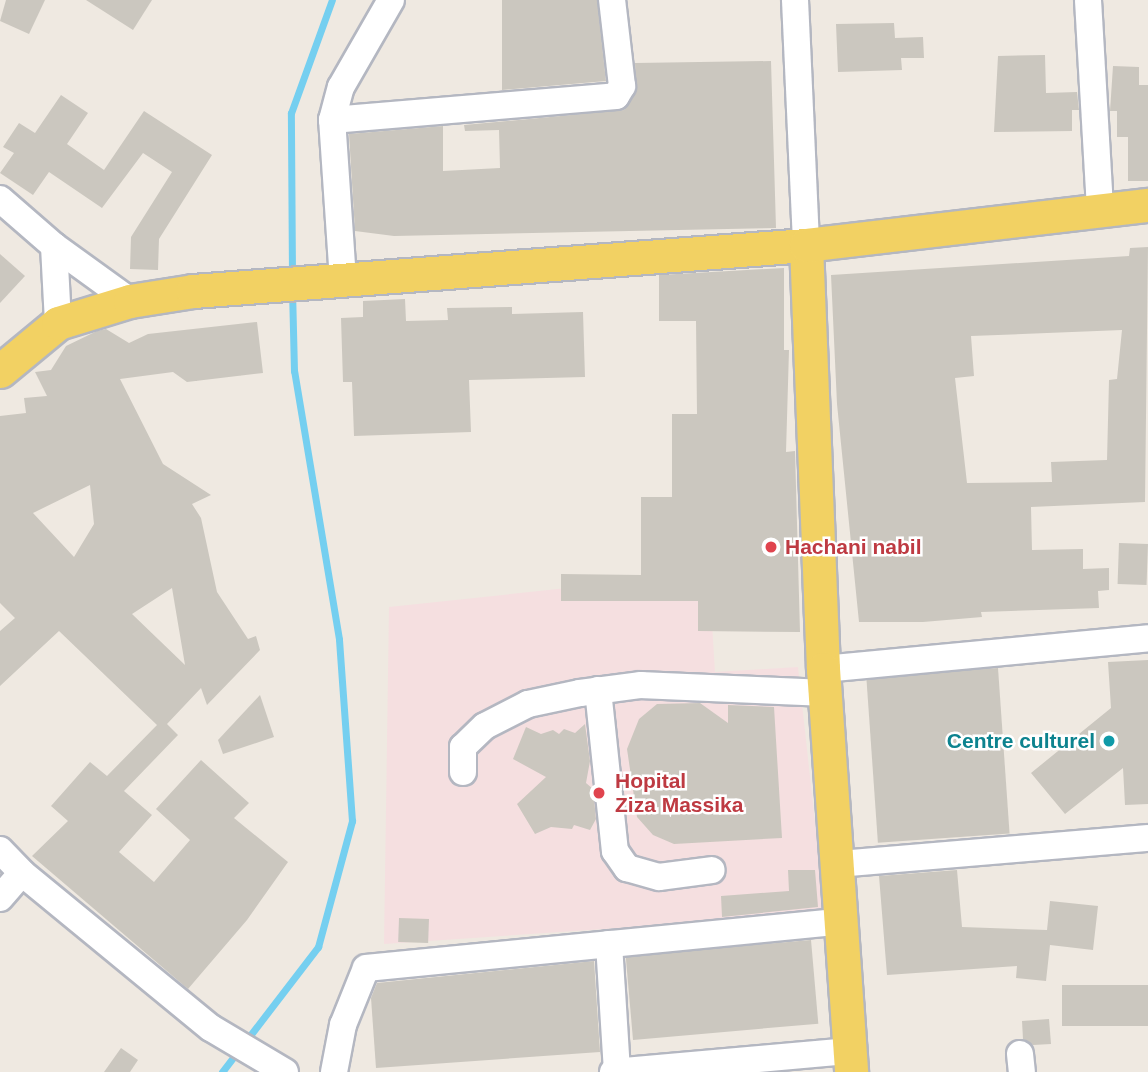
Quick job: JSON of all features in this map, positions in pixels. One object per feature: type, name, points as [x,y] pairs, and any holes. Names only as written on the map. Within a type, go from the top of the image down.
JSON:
[{"type":"main road","points":[[0,371],[58,323],[130,301],[254,286],[806,246],[1148,205]]},
{"type":"main road","points":[[806,246],[824,681],[850,1061]]},
{"type":"street","points":[[343,280],[332,120],[341,88],[391,0]]},
{"type":"street","points":[[332,120],[616,96],[622,86],[612,0]]},
{"type":"street","points":[[795,0],[806,246]]},
{"type":"street","points":[[1088,0],[1100,210]]},
{"type":"street","points":[[0,199],[54,246],[130,301]]},
{"type":"street","points":[[54,246],[58,323]]},
{"type":"street","points":[[463,772],[463,747],[485,726],[528,704],[598,690],[641,685],[824,681],[1148,638]]},
{"type":"street","points":[[598,690],[615,851],[627,868],[659,877],[712,870]]},
{"type":"street","points":[[838,864],[1148,838]]},
{"type":"street","points":[[0,850],[22,873],[211,1028],[285,1072]]},
{"type":"street","points":[[0,898],[22,873]]},
{"type":"street","points":[[334,1072],[343,1024],[366,968],[842,921]]},
{"type":"street","points":[[609,944],[627,1071],[850,1061]]},
{"type":"shaded area","name":"Hopital Ziza Massika","points":[[709,573],[715,672],[798,667],[825,914],[384,944],[389,607]]},
{"type":"building","points":[[6,0],[45,0],[29,34],[0,21]]},
{"type":"building","points":[[86,0],[152,0],[133,30]]},
{"type":"building","points":[[502,0],[597,0],[606,81],[502,90]]},
{"type":"building","points":[[894,23],[895,38],[923,37],[924,58],[901,58],[902,70],[838,72],[836,24]]},
{"type":"building","points":[[1045,55],[1046,93],[1077,92],[1079,110],[1072,110],[1072,131],[994,132],[998,56]]},
{"type":"building","points":[[771,61],[776,228],[394,236],[355,231],[349,134],[443,126],[443,171],[500,168],[499,130],[465,131],[464,125],[624,110],[636,93],[635,63]]},
{"type":"building","points":[[1113,66],[1139,67],[1139,85],[1148,85],[1148,181],[1128,181],[1128,137],[1117,137],[1117,111],[1110,111]]},
{"type":"building","points":[[61,95],[88,113],[67,144],[104,170],[144,111],[212,155],[159,239],[158,270],[130,269],[131,237],[172,172],[143,153],[102,208],[49,172],[33,195],[0,173],[14,153],[3,147],[19,123],[35,133]]},
{"type":"building","points":[[1148,247],[1145,502],[1031,507],[1032,550],[1083,549],[1083,569],[1109,568],[1109,590],[1098,591],[1099,608],[981,612],[982,617],[923,622],[859,622],[837,404],[831,275],[1129,256],[1130,248]],"holes":[[[1122,330],[1117,379],[1109,380],[1107,460],[1051,462],[1052,482],[967,483],[955,378],[974,376],[971,336]]]},
{"type":"building","points":[[0,254],[25,276],[0,303]]},
{"type":"building","points":[[784,268],[784,350],[789,350],[786,452],[795,451],[800,632],[698,631],[698,601],[561,601],[561,574],[641,575],[641,497],[672,497],[672,414],[697,414],[696,321],[659,321],[659,275]]},
{"type":"building","points":[[405,299],[406,321],[448,320],[447,308],[512,307],[512,314],[583,312],[585,377],[469,380],[471,432],[354,436],[352,382],[343,382],[341,318],[363,317],[363,301]]},
{"type":"building","points":[[257,322],[263,373],[187,382],[173,372],[120,379],[163,464],[211,495],[192,504],[201,518],[217,592],[248,639],[256,636],[260,650],[207,705],[201,688],[167,724],[178,735],[124,791],[152,815],[119,852],[154,882],[190,840],[156,809],[201,760],[249,803],[234,818],[288,862],[247,920],[188,989],[32,856],[68,821],[51,806],[90,762],[107,776],[157,725],[59,631],[0,686],[0,631],[15,618],[0,603],[0,416],[26,413],[24,398],[47,396],[35,372],[51,370],[66,346],[106,329],[129,343],[148,334]],"holes":[[[90,485],[94,524],[74,557],[33,513]],[[172,588],[185,665],[132,614]]]},
{"type":"building","points":[[1119,543],[1148,544],[1147,585],[1118,584]]},
{"type":"building","name":"Centre culturel","points":[[1148,660],[1148,804],[1125,805],[1123,768],[1065,814],[1031,773],[1111,708],[1108,662]]},
{"type":"building","points":[[998,668],[1010,834],[878,843],[866,677]]},
{"type":"building","points":[[260,695],[274,737],[223,754],[218,740]]},
{"type":"building","points":[[700,703],[728,723],[728,705],[774,707],[782,838],[674,844],[653,835],[637,817],[627,749],[639,719],[657,704]]},
{"type":"building","points":[[585,724],[590,761],[586,783],[593,789],[596,819],[590,830],[574,825],[572,829],[551,827],[535,834],[517,804],[546,777],[513,759],[526,727],[541,734],[553,730],[559,734],[564,729],[575,733]]},
{"type":"building","points":[[788,870],[815,870],[818,907],[722,917],[721,896],[789,891]]},
{"type":"building","points":[[957,870],[962,927],[1047,930],[1050,901],[1098,906],[1093,950],[1050,945],[1046,981],[1016,978],[1017,966],[887,975],[879,876]]},
{"type":"building","points":[[399,918],[429,919],[428,943],[398,942]]},
{"type":"building","points":[[811,940],[818,1024],[633,1040],[626,956]]},
{"type":"building","points":[[594,961],[600,1052],[376,1068],[371,998],[377,983]]},
{"type":"building","points":[[1062,985],[1148,985],[1148,1026],[1062,1026]]},
{"type":"building","points":[[1049,1019],[1051,1044],[1033,1045],[1023,1039],[1022,1021]]},
{"type":"building","points":[[121,1048],[138,1060],[130,1072],[104,1072]]},
{"type":"waterway","points":[[292,275],[291,113],[332,0]]},
{"type":"waterway","points":[[222,1072],[318,947],[352,821],[339,639],[294,371],[292,291]]},
{"type":"place","name":"Hachani nabil","points":[[771,547]]},
{"type":"place","name":"Centre culturel","points":[[1109,741]]},
{"type":"place","name":"Hopital Ziza Massika","points":[[599,793]]}]
